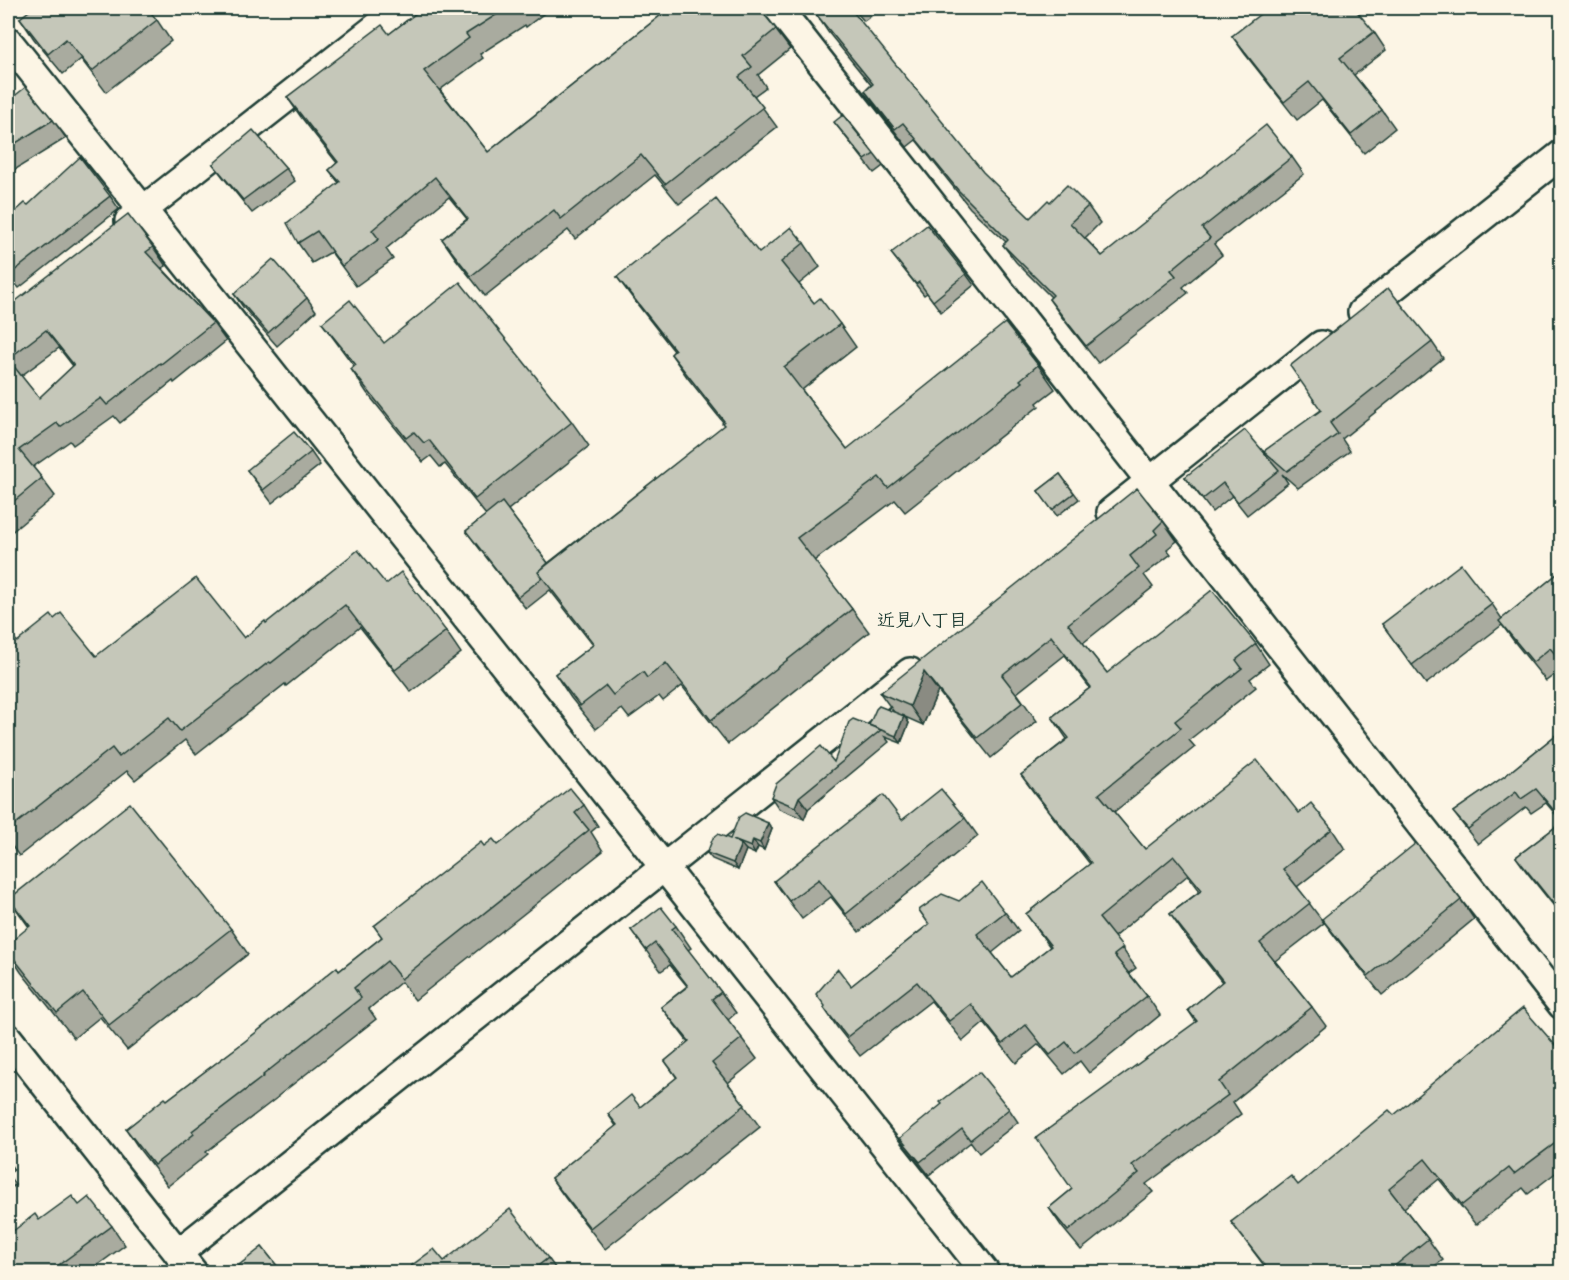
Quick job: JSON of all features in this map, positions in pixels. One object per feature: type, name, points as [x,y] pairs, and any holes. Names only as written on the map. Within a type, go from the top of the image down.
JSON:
[{"type":"street","points":[[107,238],[401,8]]},
{"type":"street","points":[[778,8],[1562,1005]]},
{"type":"street","points":[[8,41],[985,1272]]},
{"type":"street","points":[[1094,526],[1562,154]]},
{"type":"street","points":[[8,1038],[185,1263],[664,868],[925,660]]},
{"type":"building","points":[[33,8],[147,8],[157,20],[92,71],[66,39],[48,54],[20,18]]},
{"type":"building","points":[[423,8],[507,8],[466,34],[469,38],[424,71],[488,152],[670,8],[759,8],[776,29],[743,56],[752,67],[739,77],[763,107],[665,184],[641,155],[561,219],[554,210],[471,276],[442,239],[468,219],[435,177],[372,230],[379,239],[342,266],[317,231],[298,243],[287,223],[340,182],[329,170],[338,162],[287,97],[382,25],[389,34]]},
{"type":"building","points":[[825,8],[850,8],[983,172],[1030,218],[1067,185],[1088,206],[1070,223],[1102,256],[1266,125],[1292,157],[1202,228],[1210,238],[1171,270],[1176,276],[1086,346],[1049,299],[1053,295],[1003,245],[1008,240],[958,190],[903,123],[895,129],[865,91],[873,84],[816,14]]},
{"type":"building","points":[[1268,8],[1354,8],[1374,32],[1340,58],[1382,110],[1351,135],[1309,82],[1284,102],[1232,36]]},
{"type":"building","points":[[26,87],[53,120],[8,148],[8,101]]},
{"type":"building","points":[[843,115],[874,154],[865,160],[834,122]]},
{"type":"building","points":[[253,130],[286,168],[243,200],[213,164]]},
{"type":"building","points":[[80,157],[110,196],[9,275],[8,218],[25,203],[28,205]]},
{"type":"building","points":[[716,199],[759,253],[791,227],[804,243],[781,262],[814,303],[820,298],[840,324],[784,367],[847,449],[1005,323],[1038,365],[1020,380],[1022,382],[888,488],[879,477],[797,538],[852,609],[711,720],[666,663],[647,678],[643,672],[613,695],[606,686],[580,706],[555,674],[594,644],[538,572],[724,425],[722,423],[724,421],[671,354],[675,350],[617,277]]},
{"type":"building","points":[[128,214],[153,247],[146,252],[213,323],[107,405],[101,398],[60,427],[57,423],[19,450],[42,478],[8,506],[8,307]],"holes":[[[46,330],[74,365],[39,398],[8,359]]]},
{"type":"building","points":[[927,225],[966,274],[933,301],[919,282],[916,284],[891,253]]},
{"type":"building","points":[[273,259],[307,298],[268,333],[234,294]]},
{"type":"building","points":[[460,282],[572,422],[475,499],[429,440],[424,443],[414,432],[406,438],[351,369],[356,365],[322,323],[350,300],[384,343]]},
{"type":"building","points":[[1388,288],[1432,342],[1330,423],[1338,434],[1287,471],[1264,451],[1321,410],[1290,366]]},
{"type":"building","points":[[1245,430],[1279,470],[1238,502],[1223,483],[1203,499],[1185,477]]},
{"type":"building","points":[[294,432],[311,452],[263,490],[247,470]]},
{"type":"building","points":[[1060,474],[1074,493],[1052,510],[1038,491]]},
{"type":"building","points":[[1137,488],[1163,521],[1154,530],[1157,534],[1130,556],[1139,568],[1068,624],[1107,673],[1212,590],[1256,644],[1236,660],[1242,668],[1175,721],[1181,728],[1099,794],[1145,849],[1257,760],[1299,813],[1311,803],[1332,829],[1283,869],[1310,903],[1260,943],[1312,1007],[1219,1082],[1228,1095],[1132,1165],[1139,1173],[1068,1231],[1049,1208],[1072,1189],[1036,1138],[1197,1021],[1188,1010],[1223,981],[1170,914],[1202,890],[1174,856],[1099,918],[1123,948],[1114,955],[1147,996],[1075,1053],[1066,1042],[1050,1055],[1026,1025],[1002,1044],[971,1004],[949,1021],[917,982],[847,1037],[816,994],[838,969],[851,986],[929,924],[919,910],[942,894],[959,901],[982,882],[1005,912],[977,934],[1011,977],[1051,946],[1026,914],[1091,863],[1021,775],[1069,738],[1052,717],[1091,687],[1051,636],[1002,675],[1023,702],[977,738],[924,672],[910,706],[880,693]]},
{"type":"building","points":[[502,502],[548,563],[538,572],[542,578],[518,597],[466,531]]},
{"type":"building","points":[[358,550],[386,584],[401,572],[446,631],[395,670],[345,605],[180,731],[169,718],[119,757],[112,748],[8,830],[8,642],[14,638],[17,642],[51,615],[54,619],[61,613],[96,656],[196,578],[244,638]]},
{"type":"building","points":[[1461,564],[1492,604],[1412,665],[1382,624]]},
{"type":"building","points":[[1562,570],[1562,662],[1550,648],[1533,662],[1499,621]]},
{"type":"building","points":[[879,706],[904,716],[896,736],[869,725]]},
{"type":"building","points":[[853,719],[881,730],[799,797],[795,807],[771,797],[776,784],[821,746],[834,762],[849,722]]},
{"type":"building","points":[[1562,730],[1562,820],[1536,789],[1521,799],[1516,792],[1468,829],[1453,812],[1505,776]]},
{"type":"building","points":[[570,788],[584,805],[575,813],[589,830],[401,979],[387,961],[354,988],[361,998],[192,1131],[194,1134],[154,1165],[126,1129],[165,1098],[167,1100],[244,1042],[337,967],[339,971],[382,937],[374,926],[481,842],[484,846],[493,839],[498,845]]},
{"type":"building","points":[[941,789],[965,818],[846,914],[819,879],[789,901],[774,881],[883,795],[902,820]]},
{"type":"building","points":[[130,803],[231,929],[109,1025],[83,992],[57,1013],[8,951],[8,944],[30,926],[9,899]]},
{"type":"building","points":[[745,813],[768,823],[760,843],[753,840],[751,847],[733,840],[741,844],[733,863],[707,853],[713,838],[718,834],[730,839],[739,817]]},
{"type":"building","points":[[1562,822],[1562,903],[1556,907],[1516,857]]},
{"type":"building","points":[[1416,843],[1461,900],[1368,976],[1322,919]]},
{"type":"building","points":[[661,907],[676,926],[672,929],[721,992],[712,999],[742,1038],[712,1063],[745,1105],[590,1228],[551,1178],[617,1125],[608,1114],[631,1095],[640,1107],[677,1077],[665,1061],[689,1041],[661,1007],[688,986],[655,943],[646,950],[631,930]]},
{"type":"building","points":[[1523,1008],[1562,1053],[1562,1138],[1514,1174],[1509,1168],[1462,1205],[1425,1159],[1389,1189],[1428,1239],[1387,1272],[1270,1272],[1231,1222],[1291,1176],[1298,1185],[1389,1110],[1394,1115]]},
{"type":"building","points":[[979,1072],[1009,1109],[970,1140],[962,1129],[920,1162],[900,1138],[942,1104],[940,1102]]},
{"type":"building","points":[[72,1196],[79,1205],[89,1197],[112,1226],[49,1272],[8,1272],[8,1235],[35,1214],[39,1220]]},
{"type":"building","points":[[510,1209],[548,1258],[530,1272],[416,1272],[411,1266],[434,1249],[444,1261]]},
{"type":"building","points":[[262,1247],[278,1267],[270,1272],[236,1272],[234,1269]]},
{"type":"district","name":"近見八丁目","points":[[922,620]]}]
